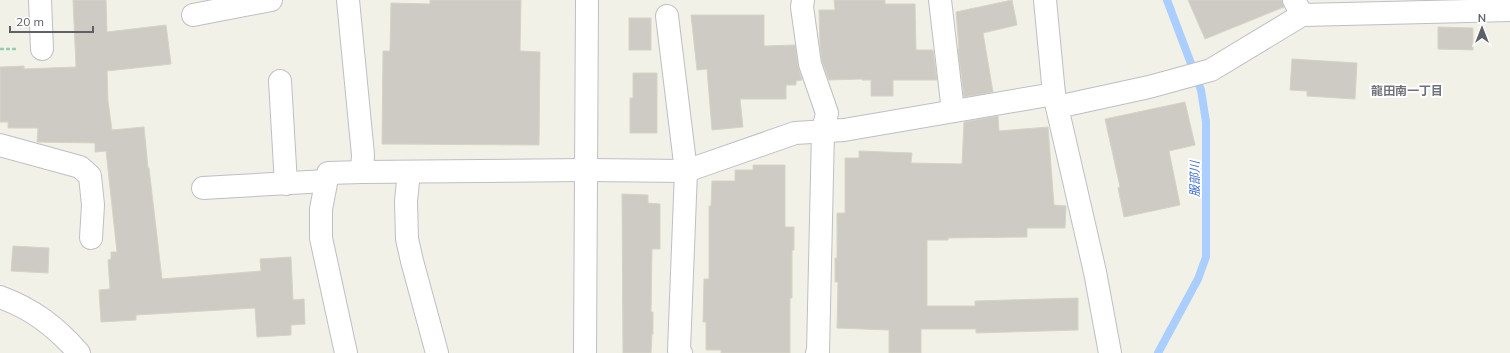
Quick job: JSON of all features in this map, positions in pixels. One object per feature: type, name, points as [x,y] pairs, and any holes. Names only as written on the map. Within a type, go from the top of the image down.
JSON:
[{"type":"street","points":[[40,0],[42,49]]},
{"type":"street","points":[[193,16],[271,0]]},
{"type":"street","points":[[348,0],[363,155],[362,172]]},
{"type":"street","points":[[585,353],[587,0]]},
{"type":"street","points":[[802,0],[810,64],[827,113],[823,131],[817,353]]},
{"type":"street","points":[[940,0],[953,111]]},
{"type":"street","points":[[1045,0],[1055,100],[1095,272],[1110,353]]},
{"type":"street","points":[[340,353],[321,238],[321,209],[328,173],[587,170],[686,171],[795,133],[844,130],[953,111],[1055,100],[1150,87],[1211,70],[1298,8],[1510,10]]},
{"type":"street","points":[[667,16],[686,171],[679,350],[681,353]]},
{"type":"street","points":[[280,81],[286,184]]},
{"type":"street","points":[[0,144],[80,167],[90,176],[93,205],[91,238]]},
{"type":"street","points":[[410,172],[406,201],[407,239],[437,353]]},
{"type":"street","points":[[202,188],[326,181]]},
{"type":"street","points":[[0,297],[18,304],[48,322],[79,353]]},
{"type":"building","points":[[73,0],[106,0],[107,32],[166,25],[171,64],[107,71],[108,101],[112,130],[144,127],[162,279],[261,271],[260,259],[291,257],[293,300],[304,299],[305,324],[291,325],[291,335],[257,337],[255,308],[136,315],[136,320],[101,322],[99,290],[110,289],[108,260],[111,259],[111,252],[117,252],[106,151],[95,152],[95,143],[37,142],[38,128],[8,128],[8,122],[0,122],[0,67],[24,66],[24,69],[76,67]]},
{"type":"building","points":[[430,0],[521,0],[520,51],[540,52],[539,145],[382,144],[383,51],[390,51],[391,3],[430,4]]},
{"type":"building","points":[[834,0],[885,0],[885,4],[915,4],[916,50],[933,50],[937,80],[893,80],[893,96],[871,96],[871,80],[829,80],[822,61],[819,10],[835,10]]},
{"type":"building","points":[[1012,0],[1017,25],[983,33],[993,92],[964,97],[958,49],[956,12]]},
{"type":"building","points":[[1188,0],[1282,0],[1284,7],[1205,39]]},
{"type":"building","points":[[691,15],[764,15],[764,46],[795,45],[802,80],[796,81],[796,85],[786,85],[786,99],[740,99],[743,127],[712,130],[707,69],[697,70]]},
{"type":"building","points":[[629,18],[651,18],[651,50],[629,50]]},
{"type":"building","points":[[1438,27],[1473,28],[1473,50],[1438,49]]},
{"type":"building","points":[[1292,59],[1357,63],[1355,99],[1307,96],[1307,91],[1290,90]]},
{"type":"building","points":[[633,73],[657,73],[657,133],[630,133],[630,98],[633,98]]},
{"type":"building","points":[[1185,102],[1195,145],[1169,151],[1180,205],[1124,217],[1118,188],[1120,187],[1105,119]]},
{"type":"building","points":[[998,116],[999,131],[1048,127],[1054,205],[1066,206],[1065,228],[1027,228],[1027,237],[948,238],[948,240],[927,240],[927,306],[975,306],[975,301],[1078,298],[1078,330],[976,333],[976,329],[921,329],[921,353],[889,353],[889,330],[837,328],[838,282],[835,282],[835,258],[837,258],[837,213],[845,213],[845,158],[859,158],[859,151],[912,153],[911,163],[962,164],[964,122]]},
{"type":"building","points":[[753,165],[785,165],[785,227],[794,227],[794,250],[792,250],[792,298],[790,298],[790,353],[721,353],[721,350],[706,350],[706,322],[703,322],[704,279],[709,279],[709,206],[711,206],[712,181],[735,181],[735,170],[753,170]]},
{"type":"building","points":[[622,194],[648,195],[648,203],[660,204],[660,249],[652,249],[651,312],[653,312],[653,334],[651,353],[623,353]]},
{"type":"building","points":[[13,246],[49,248],[48,273],[11,271]]},
{"type":"waterway","name":"服部川","points":[[1158,353],[1198,279],[1206,257],[1206,122],[1201,90],[1167,0]]},
{"type":"district","name":"龍田南一丁目","points":[[1407,90]]}]
